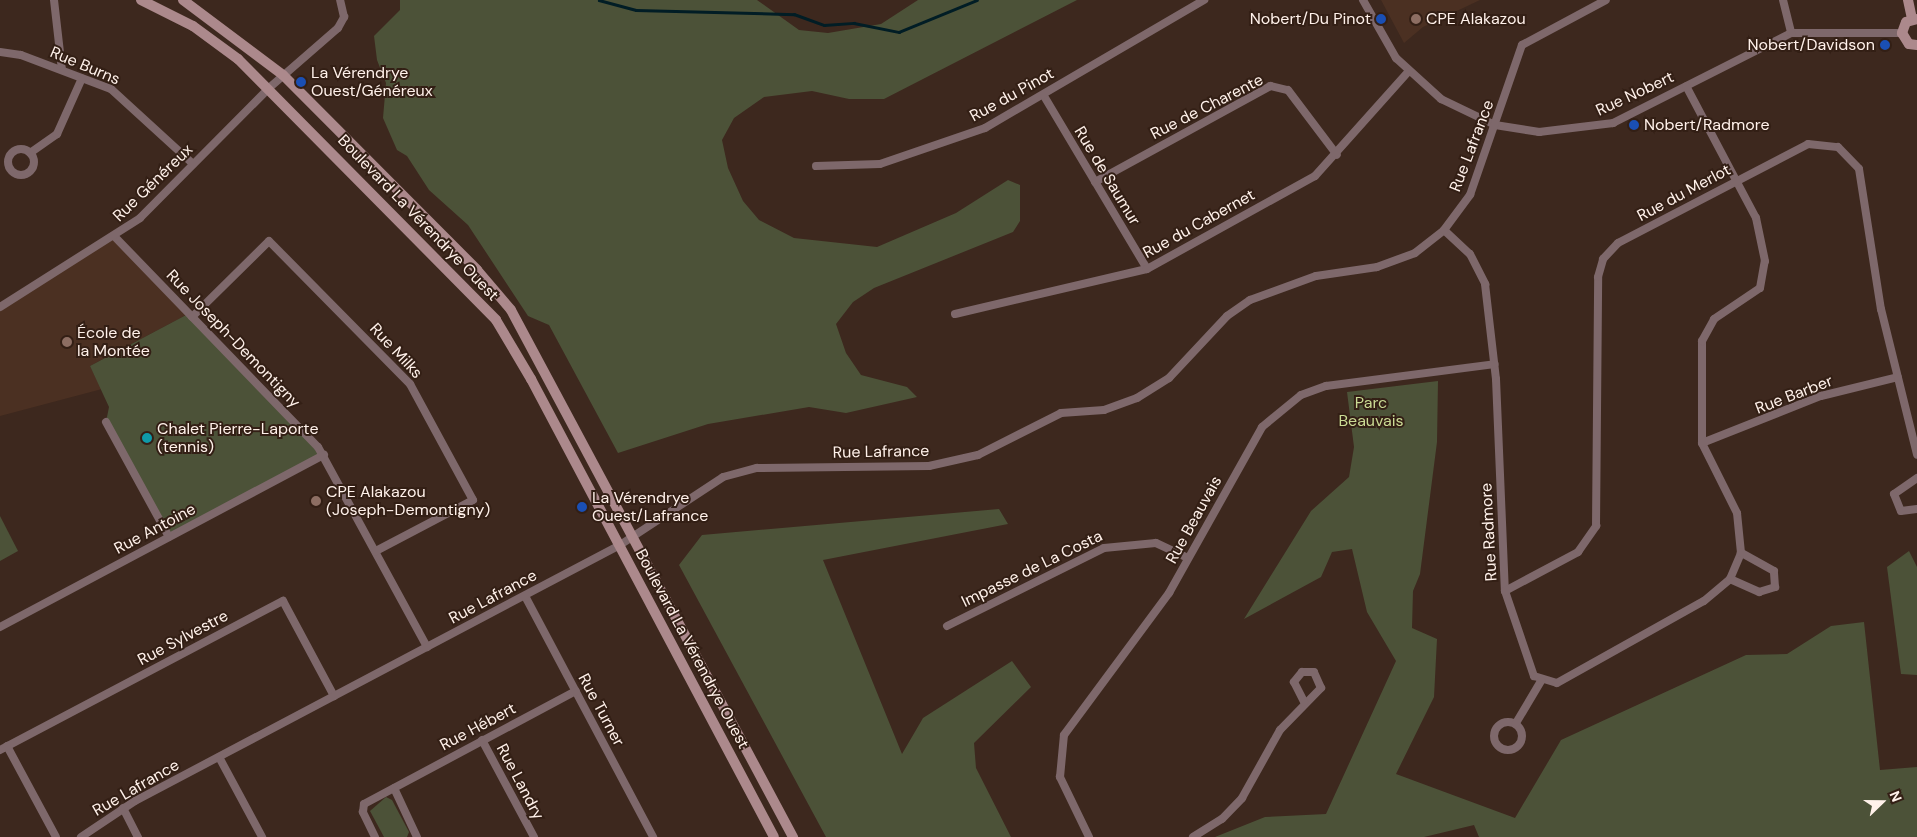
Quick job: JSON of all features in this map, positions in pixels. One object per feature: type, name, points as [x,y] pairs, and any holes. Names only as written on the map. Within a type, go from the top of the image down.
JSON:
[{"type":"main road","name":"Boulevard La Vérendrye Ouest","points":[[141,0],[217,43],[269,88],[496,320],[620,545],[774,837]]},
{"type":"main road","name":"Boulevard La Vérendrye Ouest","points":[[183,0],[283,75],[477,270],[511,310],[634,536],[793,837]]},
{"type":"main road","points":[[1908,0],[1914,19],[1902,33],[1917,47]]},
{"type":"street","points":[[54,0],[62,70]]},
{"type":"street","name":"Rue Généreux","points":[[0,307],[32,283],[115,237],[193,164],[269,88],[341,23],[340,0]]},
{"type":"street","name":"Rue du Pinot","points":[[816,166],[880,164],[925,151],[985,128],[1044,96],[1204,0]]},
{"type":"street","name":"Rue Nobert","points":[[1363,0],[1384,41],[1408,72],[1452,106],[1495,125],[1539,132],[1596,128],[1686,86],[1791,33],[1902,33]]},
{"type":"street","name":"Rue Lafrance","points":[[81,837],[123,808],[620,545],[708,486],[745,470],[930,466],[1007,444],[1061,413],[1104,410],[1137,398],[1169,378],[1227,316],[1250,300],[1316,276],[1377,267],[1415,253],[1444,230],[1470,195],[1522,45],[1606,0]]},
{"type":"street","points":[[1783,0],[1791,33]]},
{"type":"street","name":"Rue Burns","points":[[0,52],[62,70],[120,95],[193,164]]},
{"type":"street","name":"Rue du Cabernet","points":[[955,314],[1147,270],[1315,176],[1337,155],[1408,72]]},
{"type":"street","points":[[30,153],[57,134],[82,78]]},
{"type":"street","name":"Rue de Charente","points":[[1095,182],[1270,86],[1288,90],[1337,155]]},
{"type":"street","points":[[1516,723],[1541,681],[1564,680],[1693,608],[1730,579],[1741,553],[1737,513],[1702,443],[1705,333],[1714,319],[1754,294],[1765,271],[1761,233],[1737,180],[1686,86]]},
{"type":"street","name":"Rue de Saumur","points":[[1044,96],[1147,270]]},
{"type":"street","name":"Rue du Merlot","points":[[1506,591],[1578,552],[1596,526],[1598,277],[1603,259],[1618,243],[1737,180],[1818,142],[1838,147],[1854,161],[1862,179],[1881,309],[1917,455]]},
{"type":"street","name":"Rue Radmore","points":[[1444,230],[1470,254],[1482,274],[1495,364],[1506,591],[1529,668],[1541,681]]},
{"type":"street","name":"Rue Joseph-Demontigny","points":[[115,237],[324,455],[427,647]]},
{"type":"street","name":"Rue Milks","points":[[192,317],[269,241],[410,384],[474,500],[376,551]]},
{"type":"street","name":"Rue Beauvais","points":[[1089,837],[1060,777],[1064,735],[1169,593],[1262,427],[1301,395],[1342,383],[1495,364]]},
{"type":"street","name":"Rue Barber","points":[[1702,443],[1812,399],[1898,377]]},
{"type":"street","points":[[106,422],[169,537]]},
{"type":"street","name":"Rue Antoine","points":[[0,627],[324,455]]},
{"type":"street","points":[[1917,478],[1894,494],[1902,512],[1917,508]]},
{"type":"street","name":"Impasse de La Costa","points":[[947,626],[1104,548],[1156,543],[1188,558]]},
{"type":"street","points":[[1730,579],[1760,592],[1775,587],[1774,571],[1741,553]]},
{"type":"street","name":"Rue Turner","points":[[525,596],[653,837]]},
{"type":"street","name":"Rue Sylvestre","points":[[4,748],[283,601],[334,696]]},
{"type":"street","name":"Rue Hébert","points":[[375,837],[362,808],[394,788],[576,691]]},
{"type":"street","points":[[1193,837],[1222,819],[1242,798],[1271,743],[1304,702]]},
{"type":"street","name":"Rue Landry","points":[[482,740],[534,837]]},
{"type":"street","points":[[4,748],[56,837]]},
{"type":"street","points":[[219,757],[262,837]]},
{"type":"street","points":[[394,788],[417,837]]},
{"type":"street","points":[[123,808],[138,837]]},
{"type":"shaded area","name":"CPE Alakazou","points":[[1381,0],[1480,0],[1423,27],[1404,43]]},
{"type":"shaded area","name":"École de la Montée","points":[[115,237],[188,314],[90,366],[102,389],[0,416],[0,307]]},
{"type":"green space","points":[[400,0],[757,0],[799,30],[828,33],[881,24],[918,0],[1077,0],[884,99],[849,99],[812,91],[764,97],[734,118],[722,140],[728,168],[743,201],[759,220],[794,238],[877,247],[956,213],[1008,180],[1020,185],[1020,221],[1013,232],[874,288],[853,302],[836,324],[846,353],[861,375],[907,387],[917,397],[846,413],[809,407],[708,424],[618,453],[549,325],[528,316],[468,225],[429,190],[407,156],[397,150],[383,118],[386,83],[377,60],[374,36],[400,10]]},
{"type":"green space","points":[[188,314],[324,455],[169,537],[106,422],[109,407],[90,366]]},
{"type":"green space","name":"Parc Beauvais","points":[[1438,381],[1437,442],[1420,574],[1413,591],[1412,628],[1437,639],[1434,697],[1396,774],[1515,818],[1561,740],[1746,655],[1787,654],[1831,626],[1864,622],[1880,770],[1917,767],[1917,837],[1479,837],[1474,825],[1424,837],[1215,837],[1265,817],[1326,814],[1396,661],[1367,612],[1352,549],[1332,552],[1321,577],[1244,619],[1311,511],[1349,477],[1354,447],[1347,392]]},
{"type":"green space","points":[[999,509],[1008,524],[823,560],[902,754],[923,718],[1012,661],[1031,687],[974,743],[976,768],[1011,837],[826,837],[679,565],[702,535]]},
{"type":"green space","points":[[0,516],[18,551],[0,561]]},
{"type":"green space","points":[[1909,551],[1917,567],[1917,675],[1901,674],[1887,567]]},
{"type":"green space","points":[[386,797],[392,800],[409,832],[407,837],[384,837],[370,811]]},
{"type":"waterway","points":[[599,0],[636,10],[794,14],[824,25],[854,23],[899,32],[977,0]]},
{"type":"place","name":"Nobert/Du Pinot","points":[[1381,19]]},
{"type":"place","name":"CPE Alakazou","points":[[1416,19]]},
{"type":"place","name":"Nobert/Davidson","points":[[1885,45]]},
{"type":"place","name":"La Vérendrye Ouest/Généreux","points":[[301,82]]},
{"type":"place","name":"Nobert/Radmore","points":[[1634,125]]},
{"type":"place","name":"École de la Montée","points":[[67,342]]},
{"type":"place","name":"Chalet Pierre-Laporte (tennis)","points":[[147,438]]},
{"type":"place","name":"CPE Alakazou (Joseph-Demontigny)","points":[[316,501]]},
{"type":"place","name":"La Vérendrye Ouest/Lafrance","points":[[582,507]]}]
